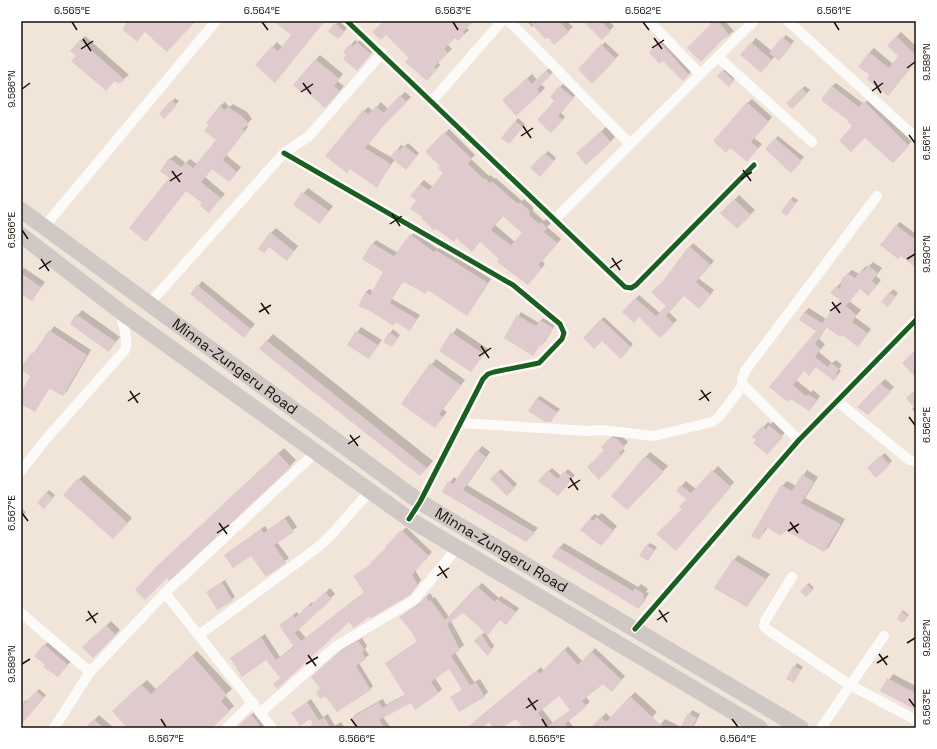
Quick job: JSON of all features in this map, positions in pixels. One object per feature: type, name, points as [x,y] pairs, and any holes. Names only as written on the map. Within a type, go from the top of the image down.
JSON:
[{"type":"main road","name":"Minna-Zungeru Road","points":[[21,210],[420,502],[801,728]]},
{"type":"main road","name":"Minna-Zungeru Road","points":[[21,235],[121,312],[315,453],[409,519],[760,728]]},
{"type":"street","points":[[44,227],[216,21]]},
{"type":"street","points":[[347,21],[625,287],[630,288],[636,285],[754,165]]},
{"type":"street","points":[[356,29],[363,21]]},
{"type":"street","points":[[432,101],[502,21]]},
{"type":"street","points":[[509,21],[630,144]]},
{"type":"street","points":[[649,21],[700,74]]},
{"type":"street","points":[[555,219],[754,21]]},
{"type":"street","points":[[788,21],[916,138]]},
{"type":"street","points":[[149,304],[284,153],[309,136],[382,53]]},
{"type":"street","points":[[718,57],[812,142]]},
{"type":"street","points":[[284,153],[513,285],[560,324],[564,333],[562,339],[539,363],[488,374],[483,379],[420,502],[409,519]]},
{"type":"street","points":[[799,440],[743,385],[742,379],[745,371],[877,196]]},
{"type":"street","points":[[21,470],[46,439],[126,350],[128,342],[122,322],[121,312]]},
{"type":"street","points":[[635,629],[799,440],[916,320]]},
{"type":"street","points":[[461,423],[587,431],[601,430],[654,436],[712,422],[719,417],[743,385]]},
{"type":"street","points":[[837,401],[909,460],[916,461]]},
{"type":"street","points":[[54,728],[90,672],[165,593],[315,453]]},
{"type":"street","points":[[199,636],[317,548],[332,534],[370,491]]},
{"type":"street","points":[[260,712],[335,647],[414,600],[423,591],[457,548]]},
{"type":"street","points":[[792,577],[764,626],[850,685],[914,719]]},
{"type":"street","points":[[165,593],[253,702],[272,728]]},
{"type":"street","points":[[21,613],[90,672]]},
{"type":"street","points":[[821,728],[884,636]]},
{"type":"street","points":[[227,728],[253,702]]},
{"type":"building","points":[[128,21],[196,21],[167,52],[145,32],[137,42],[122,29]]},
{"type":"building","points":[[274,21],[325,21],[275,83],[255,65],[272,46],[278,51],[291,35]]},
{"type":"building","points":[[384,21],[474,21],[463,32],[465,34],[458,41],[455,38],[444,49],[448,53],[434,67],[437,69],[427,81],[405,62],[409,58],[386,35],[381,40],[372,32]]},
{"type":"building","points":[[529,21],[559,21],[569,32],[554,45],[549,38],[545,39]]},
{"type":"building","points":[[583,21],[601,21],[611,31],[602,40]]},
{"type":"building","points":[[708,21],[718,21],[730,36],[723,39],[701,62],[687,48],[711,24]]},
{"type":"building","points":[[335,23],[345,32],[338,39],[328,31]]},
{"type":"building","points":[[896,36],[916,55],[916,62],[888,96],[867,79],[870,75],[858,67],[869,52],[889,68],[898,56],[887,45]]},
{"type":"building","points":[[782,37],[792,45],[779,61],[769,53]]},
{"type":"building","points":[[80,40],[125,80],[118,84],[115,81],[106,91],[71,61],[76,56],[70,51]]},
{"type":"building","points":[[357,42],[371,54],[357,71],[343,59],[346,55],[343,52],[350,44],[353,46]]},
{"type":"building","points":[[660,42],[689,75],[683,81],[663,61],[659,64],[649,52]]},
{"type":"building","points":[[751,42],[772,60],[761,73],[740,55]]},
{"type":"building","points":[[601,44],[616,59],[592,84],[578,69]]},
{"type":"building","points":[[315,59],[340,79],[334,86],[340,91],[325,108],[303,89],[301,92],[293,85]]},
{"type":"building","points":[[546,70],[551,75],[537,89],[541,93],[516,116],[502,100],[527,78],[532,84]]},
{"type":"building","points":[[723,70],[734,81],[729,87],[717,76]]},
{"type":"building","points":[[559,86],[574,98],[558,116],[563,120],[551,133],[537,120],[554,101],[550,97]]},
{"type":"building","points":[[832,86],[859,107],[864,101],[909,146],[893,163],[865,138],[851,152],[839,141],[852,126],[847,121],[848,120],[822,101],[822,98]]},
{"type":"building","points":[[802,88],[807,94],[792,109],[786,103]]},
{"type":"building","points":[[400,95],[407,102],[384,125],[365,148],[391,164],[377,188],[350,169],[347,173],[325,156],[363,110],[368,114],[376,106],[383,113]]},
{"type":"building","points":[[171,100],[177,105],[164,119],[159,114]]},
{"type":"building","points":[[747,102],[769,122],[751,142],[758,148],[747,162],[730,148],[726,153],[713,141]]},
{"type":"building","points":[[220,105],[224,110],[228,107],[242,116],[249,124],[242,129],[245,131],[223,160],[237,172],[229,182],[212,169],[201,182],[221,198],[209,213],[200,206],[202,203],[186,191],[146,242],[129,228],[169,178],[160,171],[169,158],[181,167],[185,162],[193,168],[216,140],[204,131],[209,125],[206,123]]},
{"type":"building","points":[[515,121],[523,127],[509,144],[501,138]]},
{"type":"building","points":[[601,131],[611,142],[586,165],[576,153]]},
{"type":"building","points":[[444,132],[472,159],[468,164],[484,179],[485,178],[490,183],[492,181],[518,204],[520,202],[530,211],[529,215],[539,224],[541,222],[547,228],[544,232],[558,243],[538,265],[542,268],[528,285],[497,262],[499,259],[480,242],[472,252],[456,238],[454,242],[436,229],[434,230],[421,218],[423,217],[410,209],[416,200],[410,196],[420,184],[429,190],[443,173],[438,168],[440,166],[425,152]],"holes":[[[503,216],[522,233],[511,245],[491,230]]]},
{"type":"building","points":[[775,138],[802,161],[791,173],[765,149]]},
{"type":"building","points":[[404,145],[417,156],[406,170],[390,157],[398,148],[400,150]]},
{"type":"building","points":[[544,153],[554,161],[540,177],[530,168]]},
{"type":"building","points":[[302,192],[329,211],[320,224],[293,205]]},
{"type":"building","points":[[734,199],[751,215],[737,229],[720,213]]},
{"type":"building","points":[[790,199],[796,203],[787,216],[781,212]]},
{"type":"building","points":[[896,225],[916,240],[916,268],[901,256],[898,259],[880,245]]},
{"type":"building","points":[[270,232],[294,251],[287,261],[269,247],[264,253],[258,249]]},
{"type":"building","points":[[410,234],[434,252],[436,250],[488,283],[467,316],[428,290],[426,294],[404,282],[403,284],[401,283],[390,303],[417,319],[410,331],[396,322],[394,326],[368,310],[358,306],[365,292],[370,295],[383,272],[362,259],[372,243],[394,256]]},
{"type":"building","points":[[689,246],[711,265],[696,282],[711,295],[699,309],[684,296],[666,316],[674,324],[660,338],[639,317],[634,323],[622,312],[635,298],[656,316],[666,306],[651,292],[663,281]]},
{"type":"building","points":[[868,265],[878,273],[872,281],[877,285],[868,296],[860,289],[846,306],[857,315],[852,322],[868,333],[858,347],[842,335],[840,337],[826,327],[815,344],[821,349],[815,357],[828,367],[831,363],[839,369],[836,374],[838,376],[834,381],[816,367],[809,376],[804,371],[793,385],[806,396],[808,394],[817,400],[809,411],[791,399],[788,402],[769,387],[816,331],[799,320],[804,312],[822,323],[840,300],[830,293],[836,286],[840,289],[842,277],[844,278],[847,273],[855,278],[861,270],[864,271]]},
{"type":"building","points":[[21,273],[41,287],[32,301],[21,294]]},
{"type":"building","points":[[197,285],[251,329],[244,338],[190,294]]},
{"type":"building","points":[[889,292],[896,296],[888,307],[881,302]]},
{"type":"building","points":[[76,314],[116,342],[109,352],[70,324]]},
{"type":"building","points":[[517,315],[536,326],[540,320],[553,328],[542,346],[540,345],[533,356],[504,338]]},
{"type":"building","points":[[601,319],[631,347],[621,359],[602,341],[594,349],[583,338]]},
{"type":"building","points":[[49,330],[87,355],[63,396],[49,388],[35,412],[21,404],[21,393],[30,376],[21,370],[21,368],[31,353],[33,354]]},
{"type":"building","points":[[356,331],[378,345],[369,359],[347,345]]},
{"type":"building","points":[[389,332],[398,338],[392,347],[383,342]]},
{"type":"building","points":[[451,332],[484,354],[471,372],[439,351]]},
{"type":"building","points":[[266,340],[427,468],[420,476],[259,349]]},
{"type":"building","points":[[916,349],[916,378],[902,363]]},
{"type":"building","points":[[430,363],[461,385],[439,414],[443,417],[435,428],[401,404]]},
{"type":"building","points":[[880,383],[891,392],[868,415],[857,407]]},
{"type":"building","points":[[916,389],[916,410],[906,398]]},
{"type":"building","points":[[537,398],[557,412],[551,422],[545,422],[528,411]]},
{"type":"building","points":[[769,425],[783,437],[767,455],[753,443],[756,440],[752,437],[762,426],[766,429]]},
{"type":"building","points":[[610,438],[616,438],[625,447],[619,453],[622,455],[599,480],[587,467],[604,450],[601,447]]},
{"type":"building","points":[[477,450],[486,457],[463,490],[535,533],[526,542],[442,492],[448,481],[453,484]]},
{"type":"building","points":[[278,453],[291,467],[169,581],[167,578],[145,600],[135,590],[156,567]]},
{"type":"building","points":[[881,455],[890,465],[876,478],[867,468]]},
{"type":"building","points":[[645,456],[664,472],[627,510],[611,496]]},
{"type":"building","points":[[548,470],[558,479],[564,471],[572,478],[558,496],[538,481]]},
{"type":"building","points":[[712,470],[731,487],[676,551],[656,534],[682,509],[679,507],[686,499],[676,491],[680,485],[691,493]]},
{"type":"building","points":[[498,471],[515,488],[507,496],[490,479]]},
{"type":"building","points":[[802,474],[814,482],[801,503],[841,524],[824,552],[785,530],[781,536],[766,527],[759,540],[751,536],[781,485],[792,491]]},
{"type":"building","points":[[78,478],[128,523],[113,539],[63,495]]},
{"type":"building","points":[[46,492],[53,498],[44,509],[37,503]]},
{"type":"building","points":[[596,517],[614,531],[601,546],[580,530],[590,518],[593,521]]},
{"type":"building","points":[[285,518],[294,532],[274,545],[286,563],[266,577],[251,556],[233,568],[224,555],[261,529],[264,533]]},
{"type":"building","points":[[401,530],[429,556],[412,575],[418,585],[410,595],[371,618],[370,616],[354,628],[349,622],[277,689],[273,684],[280,678],[266,660],[242,677],[230,658],[261,637],[276,660],[294,647],[279,625],[293,615],[295,618],[308,605],[309,607],[325,592],[332,599],[295,633],[301,641],[364,592],[353,576],[371,564],[370,563],[386,548],[385,547]]},
{"type":"building","points":[[646,545],[655,550],[648,561],[639,556]]},
{"type":"building","points":[[558,547],[633,591],[635,588],[644,594],[643,597],[645,598],[639,609],[552,557]]},
{"type":"building","points":[[733,559],[766,579],[747,607],[714,588]]},
{"type":"building","points":[[222,582],[233,601],[217,610],[206,592]]},
{"type":"building","points":[[807,584],[813,590],[806,597],[800,591]]},
{"type":"building","points":[[477,586],[495,602],[497,599],[516,612],[506,625],[500,620],[488,635],[463,613],[447,624],[460,650],[451,656],[470,685],[476,682],[485,697],[459,712],[450,697],[462,690],[449,669],[431,682],[439,693],[415,710],[411,703],[379,720],[385,728],[358,728],[351,718],[379,702],[382,708],[405,695],[385,663],[417,642],[411,631],[399,617],[418,605],[426,596],[429,601],[431,600],[445,620]]},
{"type":"building","points":[[901,611],[908,616],[903,623],[897,619]]},
{"type":"building","points":[[106,625],[116,635],[93,658],[82,647]]},
{"type":"building","points":[[481,634],[491,649],[488,656],[474,641]]},
{"type":"building","points":[[358,641],[365,650],[362,652],[366,659],[356,666],[371,690],[337,712],[325,696],[320,699],[316,692],[321,689],[311,677],[339,652]]},
{"type":"building","points":[[44,644],[68,665],[58,677],[43,667],[45,665],[34,656]]},
{"type":"building","points":[[564,649],[578,665],[591,651],[622,680],[612,692],[603,684],[582,701],[587,706],[565,724],[568,728],[523,728],[516,719],[501,728],[493,728],[489,722],[482,728],[467,728],[537,670],[540,674]],"holes":[[[559,696],[570,710],[548,726],[538,713]]]},
{"type":"building","points":[[192,655],[227,695],[221,701],[230,711],[212,728],[127,728],[112,711],[141,684],[151,694]]},
{"type":"building","points":[[793,666],[801,670],[794,683],[786,679]]},
{"type":"building","points":[[887,678],[916,693],[916,710],[880,691]]},
{"type":"building","points":[[36,691],[44,698],[21,725],[21,702],[25,703]]},
{"type":"building","points":[[630,696],[664,728],[590,728],[601,717],[606,722]]},
{"type":"building","points":[[307,702],[319,720],[324,717],[331,728],[307,728],[313,724],[310,719],[300,726],[291,713]]},
{"type":"building","points":[[688,713],[697,718],[692,728],[680,728]]},
{"type":"building","points":[[251,714],[260,725],[256,728],[236,728]]},
{"type":"building","points":[[94,719],[103,728],[85,728]]},
{"type":"cycle path","points":[[347,21],[625,287],[631,288],[636,285],[754,165]]},
{"type":"cycle path","points":[[284,153],[513,285],[560,324],[564,333],[562,339],[539,363],[494,372],[488,374],[483,379],[420,502],[409,519]]},
{"type":"cycle path","points":[[635,629],[799,440],[916,320]]}]
